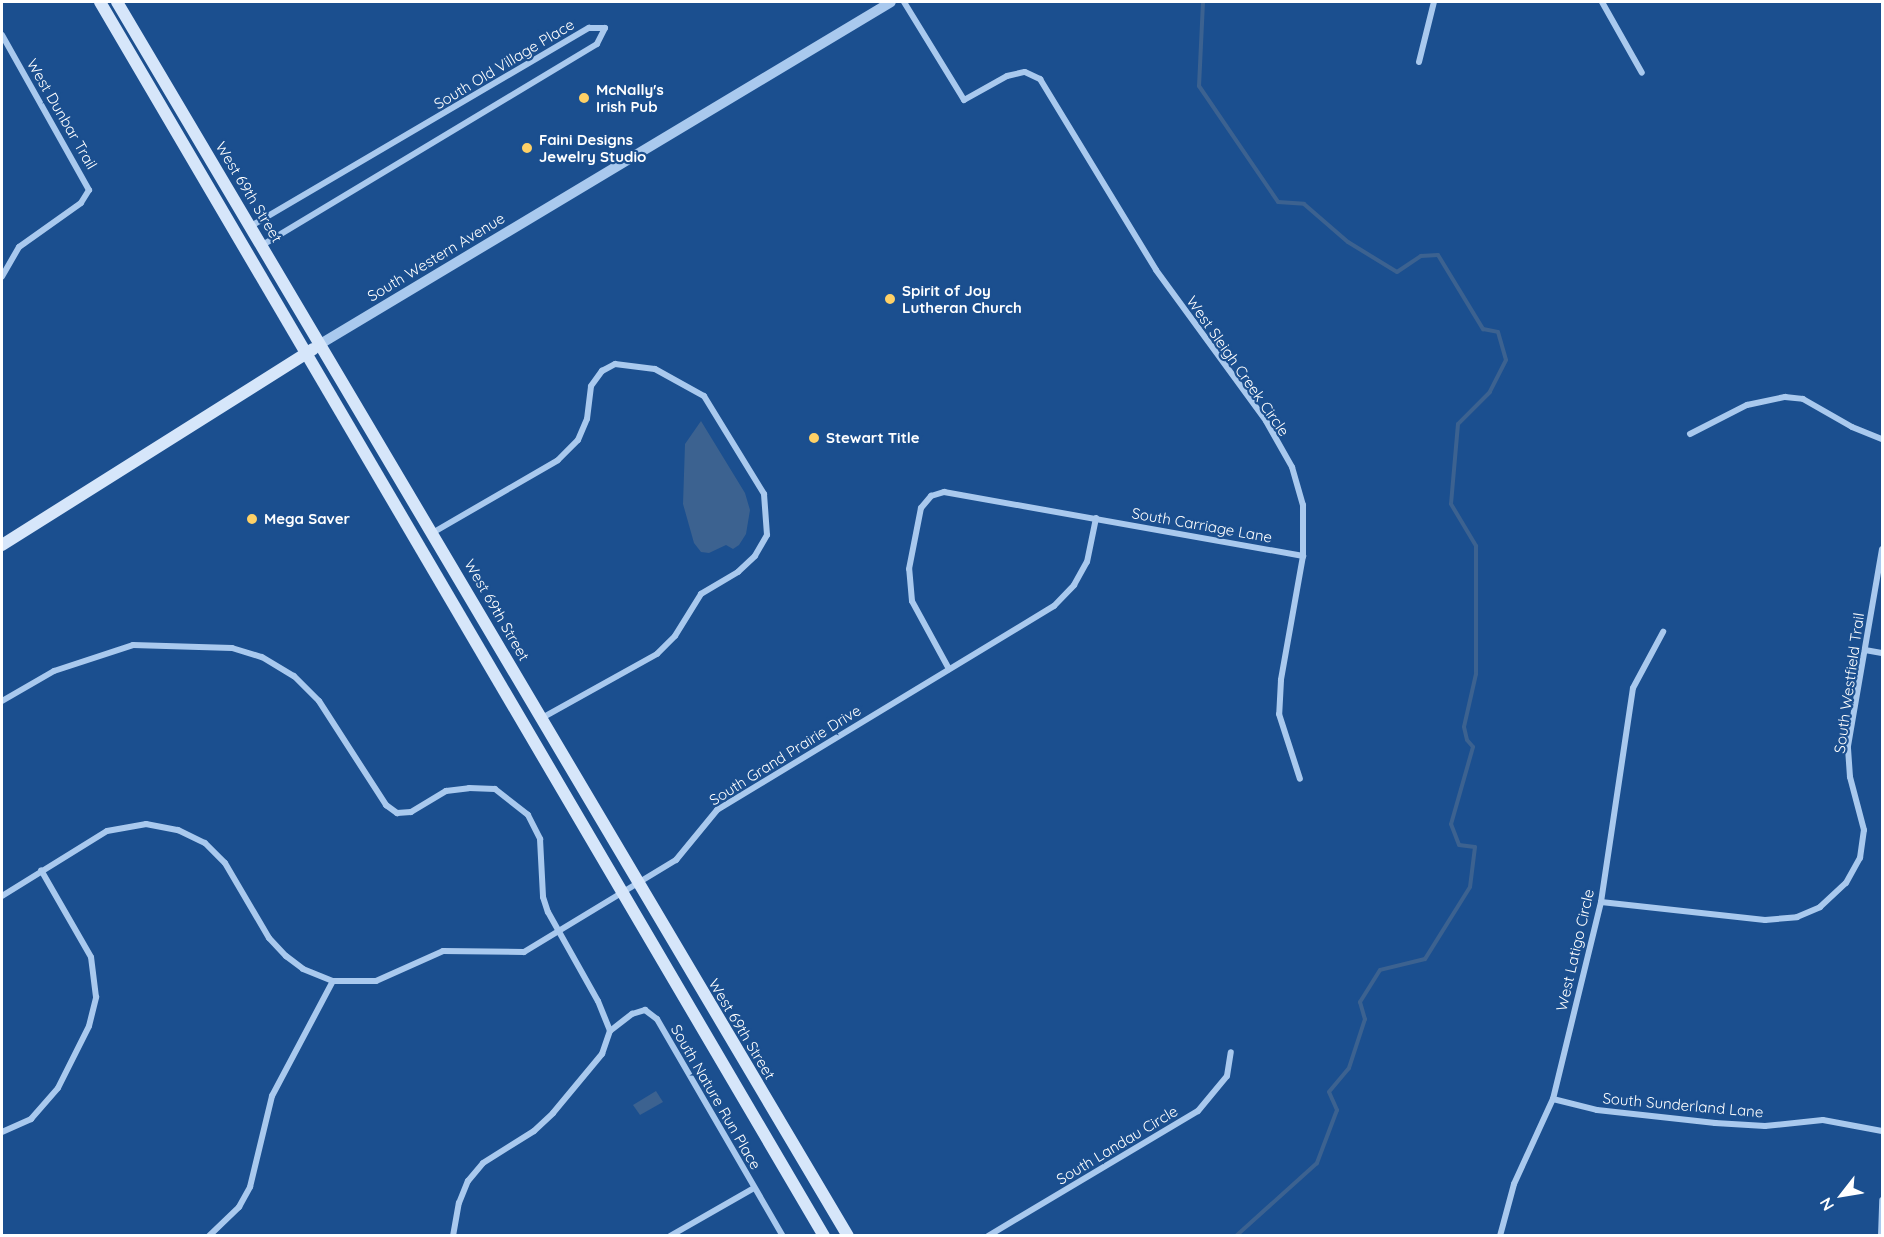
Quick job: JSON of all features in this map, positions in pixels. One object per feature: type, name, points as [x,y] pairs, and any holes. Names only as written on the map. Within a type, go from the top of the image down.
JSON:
[{"type":"main road","points":[[100,2],[824,1236]]},
{"type":"main road","name":"West 69th Street","points":[[117,2],[434,532],[848,1236]]},
{"type":"main road","name":"South Western Avenue","points":[[2,545],[322,343]]},
{"type":"main road","points":[[525,729],[542,718]]},
{"type":"main road","points":[[786,1172],[805,1161]]},
{"type":"street","name":"South Western Avenue","points":[[322,343],[891,2]]},
{"type":"street","name":"West Sleigh Creek Circle","points":[[904,2],[964,100],[1007,76],[1025,72],[1040,79],[1156,270],[1266,421],[1292,467],[1303,505],[1303,556],[1281,680],[1279,714],[1300,779]]},
{"type":"street","points":[[1419,62],[1434,2]]},
{"type":"street","points":[[1602,2],[1642,74]]},
{"type":"street","name":"South Old Village Place","points":[[251,226],[589,28],[605,28],[597,44],[262,245]]},
{"type":"street","name":"West Dunbar Trail","points":[[2,35],[89,190],[84,201],[19,247],[2,278]]},
{"type":"street","points":[[434,532],[558,459],[581,434],[587,419],[591,386],[602,371],[615,364],[655,369],[704,396],[758,484],[768,515],[767,535],[755,556],[738,572],[701,594],[675,636],[657,654],[542,718]]},
{"type":"street","points":[[1690,434],[1747,405],[1785,397],[1803,399],[1852,427],[1882,439]]},
{"type":"street","name":"South Carriage Lane","points":[[949,669],[912,601],[909,569],[921,508],[931,496],[944,492],[1303,556]]},
{"type":"street","name":"South Grand Prairie Drive","points":[[2,896],[107,831],[146,824],[178,831],[205,843],[225,863],[269,938],[286,956],[303,969],[333,981],[376,981],[442,951],[524,952],[561,932],[621,891],[675,860],[717,810],[1054,606],[1074,585],[1087,562],[1096,518]]},
{"type":"street","name":"South Westfield Trail","points":[[1601,902],[1765,920],[1797,917],[1820,907],[1846,883],[1860,858],[1864,830],[1850,777],[1848,746],[1882,549]]},
{"type":"street","name":"West Latigo Circle","points":[[1500,1236],[1514,1184],[1553,1099],[1601,902],[1633,688],[1663,632]]},
{"type":"street","points":[[2,701],[54,671],[133,645],[232,648],[262,657],[294,676],[320,701],[386,805],[397,813],[411,812],[446,791],[469,788],[495,789],[513,800],[528,815],[540,839],[543,897],[610,1031],[602,1054],[553,1113],[534,1131],[483,1163],[468,1181],[459,1203],[453,1236]]},
{"type":"street","points":[[1865,650],[1882,653]]},
{"type":"street","points":[[2,1132],[31,1119],[58,1088],[76,1058],[96,997],[91,957],[41,870]]},
{"type":"street","points":[[209,1236],[239,1207],[250,1187],[272,1096],[333,981]]},
{"type":"street","name":"South Nature Run Place","points":[[610,1031],[632,1014],[645,1010],[657,1019],[783,1236]]},
{"type":"street","name":"South Landau Circle","points":[[988,1236],[1198,1111],[1227,1076],[1231,1052]]},
{"type":"street","name":"South Sunderland Lane","points":[[1553,1099],[1597,1110],[1715,1123],[1765,1126],[1823,1120],[1882,1131]]},
{"type":"street","points":[[670,1236],[754,1188]]},
{"type":"street","points":[[1881,1236],[1882,1200]]},
{"type":"water","points":[[701,421],[745,493],[750,510],[746,534],[739,545],[733,549],[726,545],[709,553],[701,552],[694,543],[683,504],[685,444]]},
{"type":"water","points":[[656,1091],[663,1102],[640,1115],[633,1105]]},
{"type":"waterway","points":[[1203,2],[1199,86],[1278,202],[1304,204],[1348,242],[1397,272],[1421,256],[1438,255],[1483,329],[1498,332],[1506,360],[1490,392],[1458,424],[1451,504],[1476,546],[1476,674],[1464,727],[1467,740],[1473,747],[1451,824],[1459,845],[1475,847],[1470,887],[1425,959],[1380,970],[1360,1002],[1365,1019],[1349,1068],[1329,1092],[1337,1110],[1317,1163],[1236,1236]]},
{"type":"place","name":"McNally's Irish Pub","points":[[584,98]]},
{"type":"place","name":"Faini Designs Jewelry Studio","points":[[527,148]]},
{"type":"place","name":"Spirit of Joy Lutheran Church","points":[[890,299]]},
{"type":"place","name":"Stewart Title","points":[[814,438]]},
{"type":"place","name":"Mega Saver","points":[[252,519]]}]
